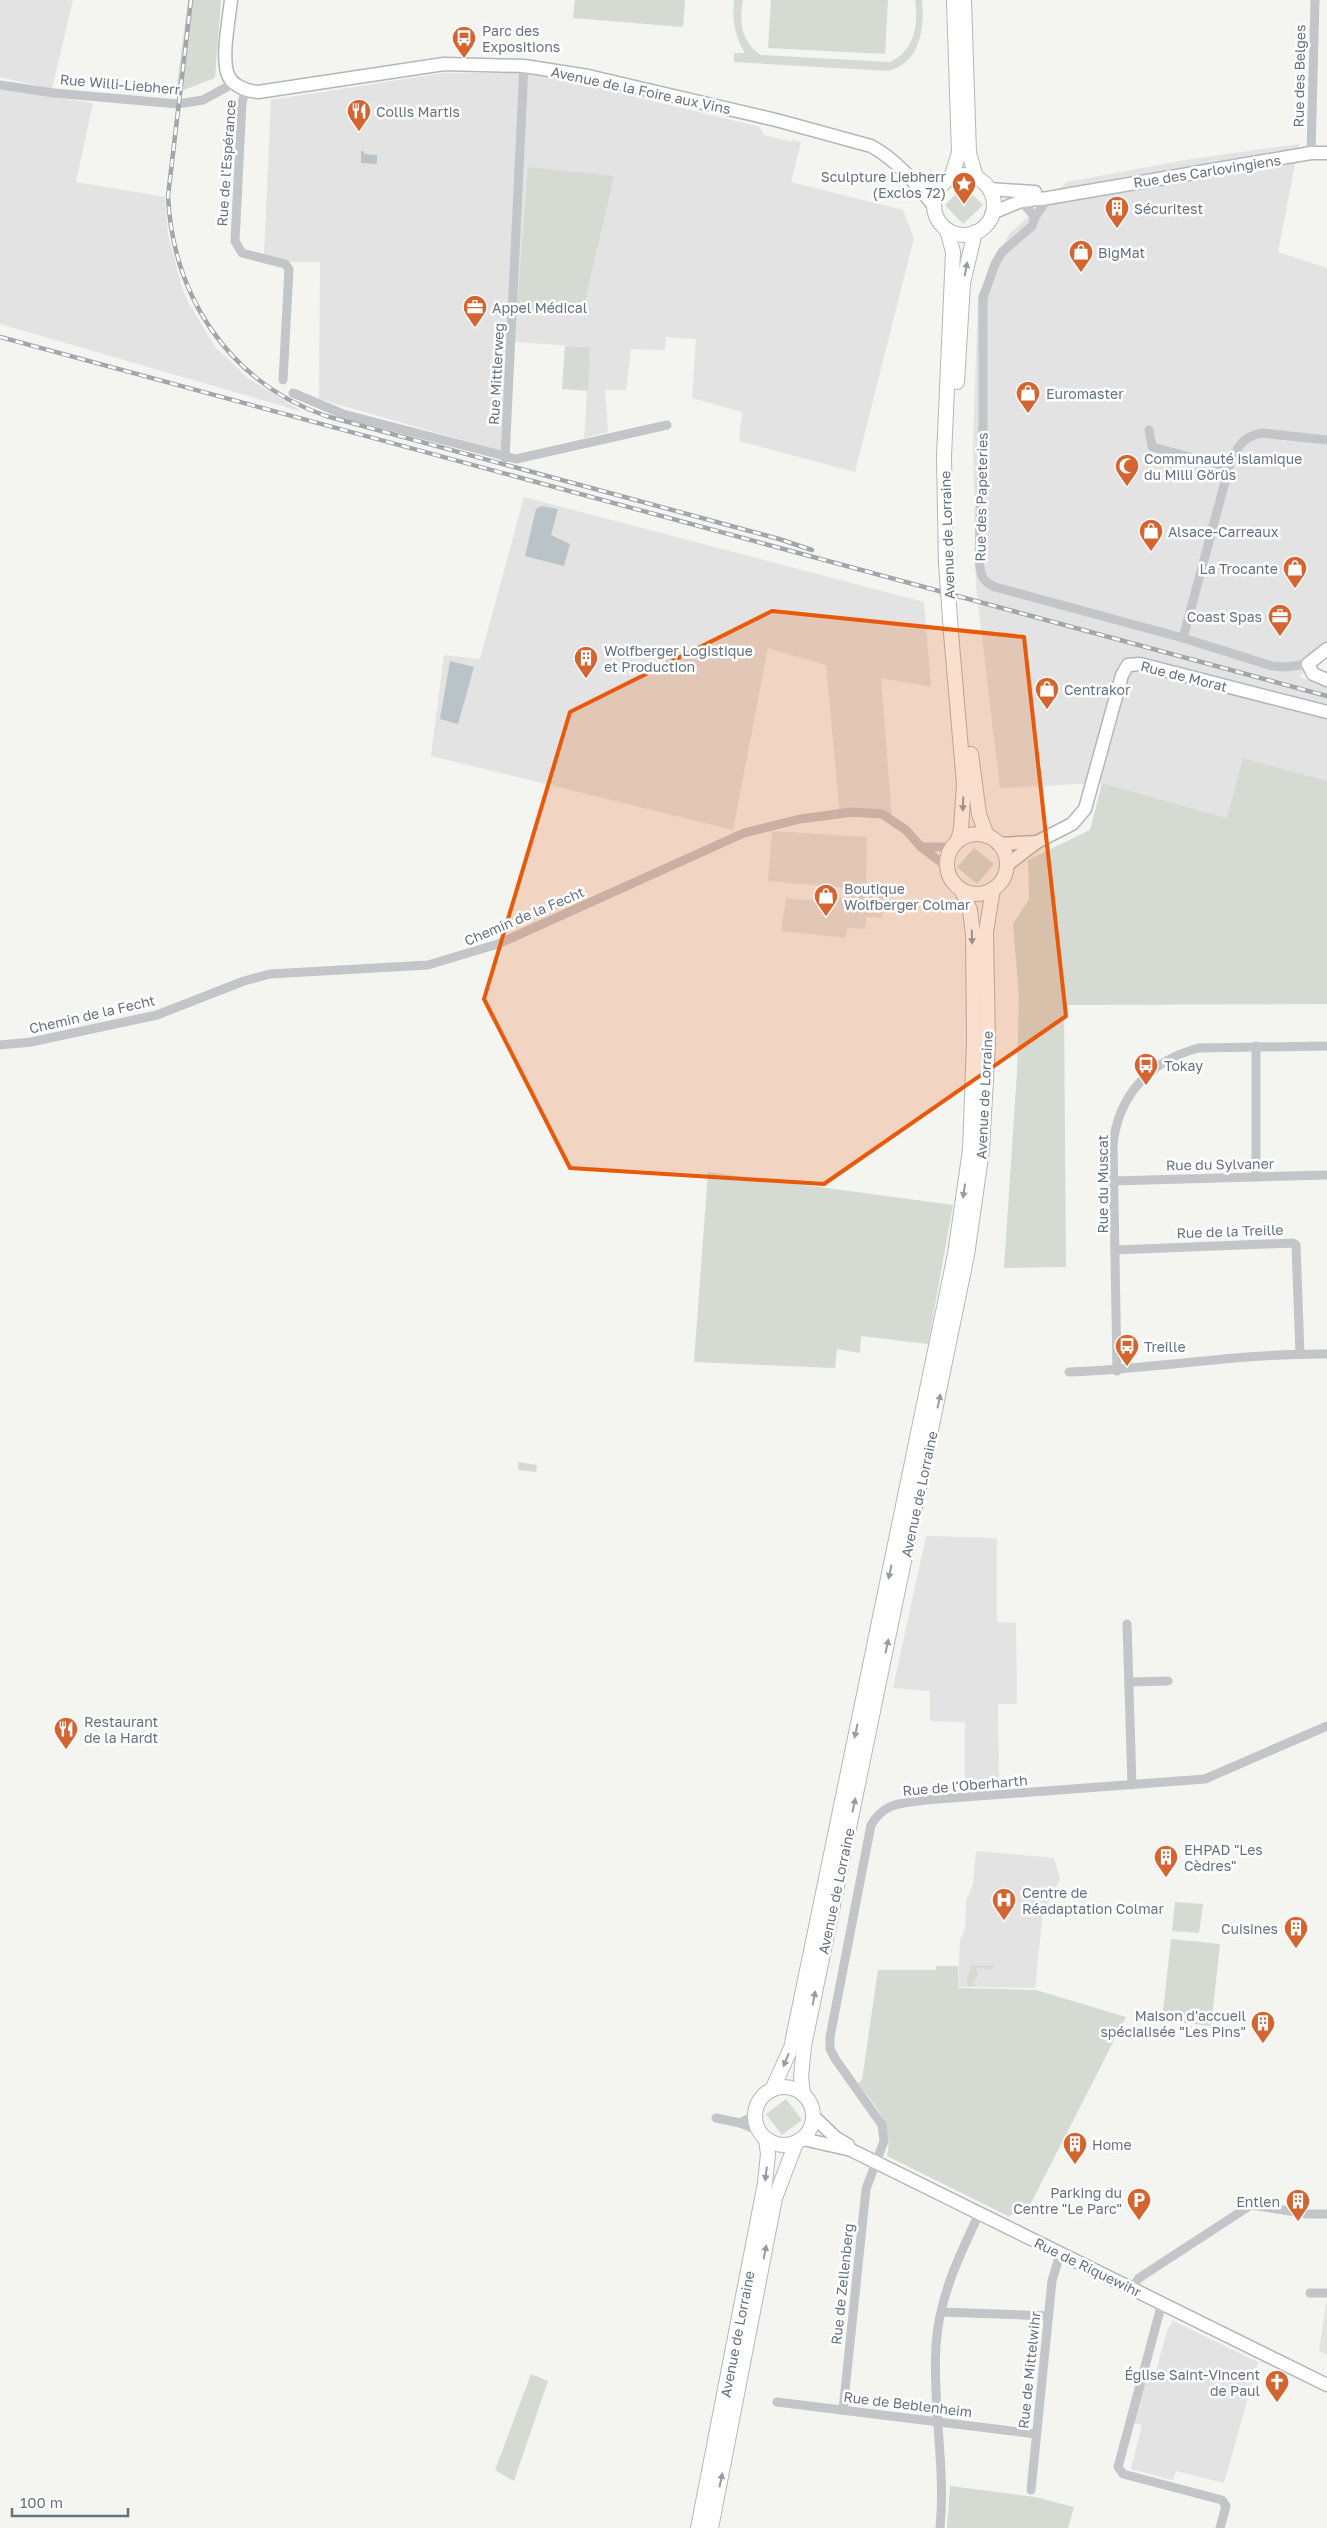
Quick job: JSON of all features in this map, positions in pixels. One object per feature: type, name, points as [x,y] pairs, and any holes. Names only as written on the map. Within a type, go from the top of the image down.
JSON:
[{"type":"main road","points":[[947,181],[968,175],[976,177],[989,189],[994,205],[992,213],[989,221],[975,232],[966,235],[947,230],[940,223],[934,206],[934,198],[947,181],[959,153],[954,0]]},
{"type":"main road","points":[[964,0],[969,153],[976,177]]},
{"type":"main road","name":"Avenue de Lorraine","points":[[947,230],[953,252],[944,457],[950,563],[972,769],[979,814],[993,840]]},
{"type":"main road","name":"Avenue de Lorraine","points":[[950,563],[961,306],[963,283],[975,232]]},
{"type":"main road","name":"Avenue de Lorraine","points":[[955,844],[961,829],[964,784],[956,633]]},
{"type":"main road","points":[[977,834],[993,840],[1006,857],[1007,865],[1000,883],[993,889],[978,895],[962,891],[954,885],[946,866],[955,844],[977,834]]},
{"type":"main road","name":"Avenue de Lorraine","points":[[711,2528],[775,2198],[799,2141],[808,2133],[814,2118],[813,2109],[803,2094],[802,2066],[806,2036],[941,1390],[976,1204],[982,1150],[988,1043],[986,932],[993,889]]},
{"type":"main road","name":"Avenue de Lorraine","points":[[698,2528],[760,2209],[768,2154],[756,2115],[760,2100],[772,2090],[791,2048],[955,1254],[970,1150],[974,1042],[973,934],[970,910],[962,891]]},
{"type":"main road","points":[[772,2090],[788,2088],[803,2094]]},
{"type":"main road","points":[[763,2135],[777,2144],[799,2141]]},
{"type":"street","points":[[231,0],[227,72],[234,83],[246,91]]},
{"type":"street","name":"Rue des Belges","points":[[1311,153],[1315,0]]},
{"type":"street","name":"Avenue de la Foire aux Vins","points":[[246,91],[258,92],[444,64],[524,66],[588,76],[776,120],[855,141],[882,153],[913,180],[934,206]]},
{"type":"street","name":"Rue Mittlerweg","points":[[505,458],[524,66]]},
{"type":"street","name":"Rue Willi-Liebherr","points":[[0,85],[54,93],[178,104],[203,100],[234,83]]},
{"type":"street","name":"Rue de l'Espérance","points":[[246,91],[242,102],[234,241],[242,254],[285,264],[289,269],[283,380]]},
{"type":"street","name":"Rue des Carlovingiens","points":[[992,213],[1021,200],[1053,197],[1311,153],[1327,153]]},
{"type":"street","points":[[913,180],[947,181]]},
{"type":"street","name":"Rue des Carlovingiens","points":[[989,189],[1053,197]]},
{"type":"street","name":"Rue des Papeteries","points":[[1053,197],[1035,217],[1032,226],[1012,241],[994,264],[983,298],[980,572],[983,580],[995,587],[1183,638],[1272,666],[1285,667],[1308,664]]},
{"type":"street","points":[[1021,200],[1035,217]]},
{"type":"street","points":[[293,393],[343,414],[505,458],[528,458],[667,425]]},
{"type":"street","points":[[1149,430],[1152,446],[1230,467]]},
{"type":"street","points":[[1183,638],[1230,467],[1235,452],[1242,441],[1252,434],[1262,433],[1327,440]]},
{"type":"street","points":[[1327,649],[1308,664],[1313,674],[1327,680]]},
{"type":"street","name":"Rue de Morat","points":[[1007,865],[1037,842],[1072,824],[1084,809],[1122,675],[1128,665],[1140,664],[1327,712]]},
{"type":"street","name":"Chemin de la Fecht","points":[[0,1045],[31,1042],[157,1015],[244,981],[270,974],[428,965],[461,957],[498,944],[744,833],[800,819],[852,812],[882,814],[906,830],[921,847],[946,866]]},
{"type":"street","name":"Rue de Morat","points":[[993,840],[1037,842]]},
{"type":"street","points":[[921,847],[955,844]]},
{"type":"street","points":[[1256,1046],[1256,1178]]},
{"type":"street","name":"Rue du Muscat","points":[[1117,1371],[1113,1145],[1118,1119],[1135,1087],[1149,1072],[1180,1053],[1198,1048],[1327,1046]]},
{"type":"street","name":"Rue du Sylvaner","points":[[1113,1181],[1327,1175]]},
{"type":"street","name":"Rue de la Treille","points":[[1115,1250],[1293,1242],[1296,1245],[1300,1354]]},
{"type":"street","points":[[1069,1372],[1117,1371],[1300,1354],[1327,1354]]},
{"type":"street","points":[[1127,1624],[1132,1785]]},
{"type":"street","points":[[1129,1682],[1168,1681]]},
{"type":"street","name":"Rue de l'Oberharth","points":[[877,2163],[884,2141],[882,2125],[836,2060],[830,2049],[830,2037],[871,1825],[877,1816],[888,1806],[925,1800],[1205,1779],[1327,1726]]},
{"type":"street","points":[[740,2123],[756,2115]]},
{"type":"street","points":[[716,2118],[740,2123],[763,2135]]},
{"type":"street","name":"Rue de Riquewihr","points":[[814,2118],[836,2138],[848,2145],[849,2149]]},
{"type":"street","name":"Rue de Riquewihr","points":[[799,2141],[844,2150],[849,2149],[1327,2385]]},
{"type":"street","name":"Rue de Zellenberg","points":[[843,2410],[866,2189],[877,2163]]},
{"type":"street","points":[[1132,2288],[1139,2278],[1251,2205],[1308,2214],[1327,2214]]},
{"type":"street","points":[[940,2528],[942,2467],[937,2420],[936,2343],[952,2271],[979,2214]]},
{"type":"street","name":"Rue de Mittelwihr","points":[[1032,2490],[1052,2281],[1060,2254]]},
{"type":"street","points":[[1310,2293],[1327,2293]]},
{"type":"street","points":[[1162,2303],[1118,2467],[1124,2474],[1222,2500],[1226,2506],[1220,2528]]},
{"type":"street","points":[[942,2312],[1049,2316]]},
{"type":"street","name":"Rue de Beblenheim","points":[[777,2402],[937,2420],[1036,2434]]},
{"type":"highlighted area","points":[[772,611],[1024,637],[1066,1016],[824,1184],[570,1168],[484,999],[570,712]]},
{"type":"shaded area","points":[[0,0],[73,0],[52,89],[0,77]]},
{"type":"shaded area","points":[[188,0],[221,0],[215,78],[176,93]]},
{"type":"shaded area","points":[[575,0],[685,0],[683,27],[573,18]]},
{"type":"shaded area","points":[[734,0],[743,0],[741,16],[745,38],[754,50],[761,55],[890,62],[905,51],[910,44],[915,28],[915,0],[922,0],[921,33],[914,52],[899,67],[888,71],[734,62],[734,53],[745,53],[735,28]]},
{"type":"shaded area","points":[[771,0],[888,0],[885,54],[768,48]]},
{"type":"shaded area","points":[[444,73],[527,73],[595,87],[760,127],[764,135],[792,142],[792,140],[801,142],[791,182],[903,210],[914,238],[855,472],[739,441],[742,412],[692,398],[696,339],[666,337],[665,350],[631,349],[626,390],[605,390],[608,432],[584,438],[590,347],[515,342],[508,453],[319,399],[320,262],[287,262],[264,255],[271,100]]},
{"type":"shaded area","points":[[0,89],[93,103],[76,182],[165,197],[168,234],[181,284],[188,302],[215,347],[249,379],[303,412],[0,324]]},
{"type":"shaded area","points":[[1299,144],[1278,252],[1327,268],[1327,654],[1298,677],[1327,685],[1327,782],[1227,818],[1102,783],[1000,788],[976,587],[973,447],[978,295],[1009,234],[1067,182],[1185,160]]},
{"type":"shaded area","points":[[361,151],[364,151],[364,154],[377,155],[377,164],[361,163]]},
{"type":"shaded area","points":[[528,167],[614,176],[582,314],[517,311]]},
{"type":"shaded area","points":[[964,186],[983,205],[963,224],[945,205]]},
{"type":"shaded area","points":[[565,346],[590,347],[588,391],[562,389]]},
{"type":"shaded area","points":[[524,497],[924,602],[931,687],[881,678],[892,818],[840,817],[826,665],[768,648],[733,830],[431,756],[444,655],[480,659]]},
{"type":"shaded area","points":[[541,506],[558,509],[551,535],[570,544],[564,566],[525,556],[536,509]]},
{"type":"shaded area","points":[[450,661],[474,667],[458,724],[440,719]]},
{"type":"shaded area","points":[[1243,758],[1327,781],[1327,1004],[1064,1005],[1066,1267],[1004,1268],[1017,1072],[1019,996],[1013,924],[1029,899],[1028,860],[1090,830],[1102,783],[1227,818]]},
{"type":"shaded area","points":[[772,831],[867,837],[866,889],[885,891],[882,918],[866,917],[865,929],[847,928],[846,938],[781,931],[786,898],[823,901],[824,896],[844,898],[846,888],[768,881]]},
{"type":"shaded area","points":[[974,848],[994,864],[977,884],[957,867]]},
{"type":"shaded area","points":[[708,1172],[953,1205],[928,1344],[861,1336],[860,1353],[837,1349],[835,1368],[694,1362]]},
{"type":"shaded area","points":[[518,1462],[537,1465],[536,1472],[518,1470]]},
{"type":"shaded area","points":[[926,1536],[997,1538],[997,1622],[1016,1623],[1017,1704],[998,1704],[999,1785],[965,1788],[965,1722],[930,1721],[930,1691],[893,1688]]},
{"type":"shaded area","name":"Centre de Réadaptation Colmar","points":[[976,1851],[1054,1858],[1060,1879],[1043,1913],[1035,1988],[958,1987],[960,1940],[965,1929],[966,1901],[973,1884]]},
{"type":"shaded area","points":[[1175,1902],[1203,1904],[1199,1933],[1172,1931]]},
{"type":"shaded area","points":[[1171,1939],[1220,1944],[1211,2026],[1162,2020]]},
{"type":"shaded area","points":[[971,1965],[994,1965],[991,1970],[976,1969],[978,1976],[972,1982],[975,1986],[968,1986],[967,1979]]},
{"type":"shaded area","points":[[936,1966],[958,1966],[958,1988],[1036,1990],[1126,2017],[1027,2211],[1008,2216],[887,2156],[889,2144],[886,2125],[877,2108],[858,2083],[862,2080],[878,1970],[936,1970]]},
{"type":"shaded area","points":[[786,2099],[802,2120],[782,2135],[766,2114]]},
{"type":"shaded area","points":[[1327,2304],[1327,2355],[1319,2351]]},
{"type":"shaded area","points":[[1173,2321],[1258,2362],[1224,2483],[1176,2471],[1173,2480],[1131,2469],[1142,2425],[1134,2423],[1147,2374],[1155,2375],[1167,2331]]},
{"type":"shaded area","points":[[531,2374],[548,2381],[514,2481],[495,2470]]},
{"type":"shaded area","points":[[950,2486],[1035,2497],[1074,2507],[1068,2528],[947,2528]]},
{"type":"railway","points":[[191,0],[168,196],[172,233],[181,268],[195,301],[212,331],[235,358],[261,381],[292,401],[326,416],[779,539],[812,550]]},
{"type":"railway","points":[[0,337],[1327,696]]},
{"type":"place","name":"Parc des Expositions","points":[[464,59]]},
{"type":"place","name":"Collis Martis","points":[[359,132]]},
{"type":"place","name":"Sculpture Liebherr (Exclos 72)","points":[[964,205]]},
{"type":"place","name":"Sécuritest","points":[[1117,229]]},
{"type":"place","name":"BigMat","points":[[1081,273]]},
{"type":"place","name":"Appel Médical","points":[[475,328]]},
{"type":"place","name":"Euromaster","points":[[1028,414]]},
{"type":"place","name":"Communauté islamique du Milli Görüs","points":[[1127,487]]},
{"type":"place","name":"Alsace-Carreaux","points":[[1151,552]]},
{"type":"place","name":"La Trocante","points":[[1295,589]]},
{"type":"place","name":"Coast Spas","points":[[1280,637]]},
{"type":"place","name":"Wolfberger Logistique et Production","points":[[586,679]]},
{"type":"place","name":"Centrakor","points":[[1047,710]]},
{"type":"place","name":"Boutique Wolfberger Colmar","points":[[826,917]]},
{"type":"place","name":"Tokay","points":[[1146,1086]]},
{"type":"place","name":"Treille","points":[[1127,1367]]},
{"type":"place","name":"Restaurant de la Hardt","points":[[66,1750]]},
{"type":"place","name":"EHPAD \"Les Cèdres\"","points":[[1166,1878]]},
{"type":"place","name":"Centre de Réadaptation Colmar","points":[[1004,1921]]},
{"type":"place","name":"Cuisines","points":[[1296,1949]]},
{"type":"place","name":"Maison d'accueil spécialisée \"Les Pins\"","points":[[1263,2044]]},
{"type":"place","name":"Home","points":[[1075,2165]]},
{"type":"place","name":"Parking du Centre \"Le Parc\"","points":[[1139,2221]]},
{"type":"place","name":"Entlen","points":[[1298,2222]]},
{"type":"place","name":"Église Saint-Vincent de Paul","points":[[1277,2403]]}]
